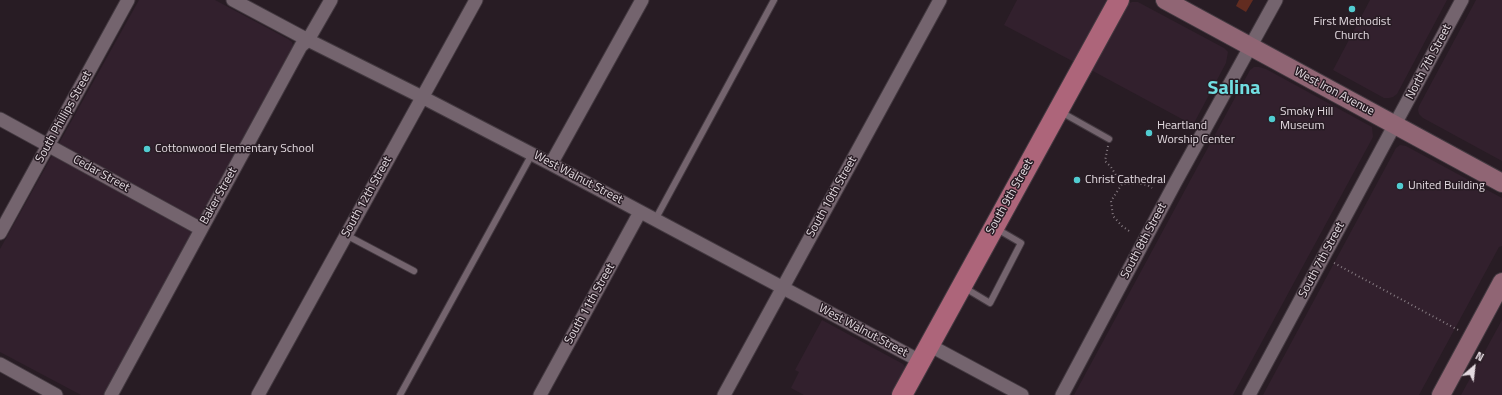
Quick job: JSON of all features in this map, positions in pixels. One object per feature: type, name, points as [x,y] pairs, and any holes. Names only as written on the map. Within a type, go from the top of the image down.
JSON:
[{"type":"main road","name":"South 9th Street","points":[[902,395],[1119,0]]},
{"type":"street","name":"South Phillips Street","points":[[0,233],[128,0]]},
{"type":"street","name":"West Walnut Street","points":[[233,0],[308,40],[552,164],[782,288],[1022,395]]},
{"type":"street","name":"Baker Street","points":[[110,395],[301,46],[308,40],[331,0]]},
{"type":"street","points":[[552,164],[642,0]]},
{"type":"street","name":"South 10th Street","points":[[724,395],[940,0]]},
{"type":"street","name":"West Iron Avenue","points":[[1165,0],[1502,183]]},
{"type":"street","name":"South 8th Street","points":[[1062,395],[1175,183],[1276,0]]},
{"type":"street","name":"North 7th Street","points":[[1395,125],[1462,0]]},
{"type":"street","name":"South 12th Street","points":[[258,395],[474,1]]},
{"type":"street","name":"Cedar Street","points":[[0,119],[201,229]]},
{"type":"street","name":"South 7th Street","points":[[1248,395],[1395,125]]},
{"type":"street","name":"South 11th Street","points":[[540,395],[640,212]]},
{"type":"street","points":[[1441,395],[1502,282]]},
{"type":"street","points":[[0,364],[56,395]]},
{"type":"lane","points":[[655,220],[774,0]]},
{"type":"lane","points":[[1058,110],[1109,139]]},
{"type":"lane","points":[[400,395],[532,154]]},
{"type":"lane","points":[[962,286],[990,303],[1021,243],[994,227]]},
{"type":"lane","points":[[346,235],[414,271]]},
{"type":"path","points":[[1109,139],[1105,161],[1111,167],[1119,180],[1120,185],[1111,201],[1113,216],[1129,231]]},
{"type":"path","points":[[1120,185],[1147,185],[1152,188]]},
{"type":"path","points":[[1323,257],[1472,338]]},
{"type":"shaded area","name":"Cottonwood Elementary School","points":[[139,0],[215,0],[288,39],[292,42],[293,46],[104,395],[81,395],[0,352],[0,249]]},
{"type":"shaded area","points":[[1017,0],[1109,0],[1076,63],[1004,25]]},
{"type":"shaded area","points":[[1239,0],[1253,0],[1246,12],[1236,6]]},
{"type":"shaded area","points":[[1370,0],[1447,0],[1397,94],[1389,98],[1384,98],[1333,70]]},
{"type":"shaded area","points":[[1476,0],[1502,0],[1502,161],[1423,118],[1419,114],[1418,110]]},
{"type":"shaded area","points":[[1138,2],[1224,48],[1228,52],[1226,63],[1193,125],[1091,70],[1128,4]]},
{"type":"shaded area","points":[[1254,67],[1266,69],[1372,127],[1373,137],[1233,395],[1074,395],[1250,70]]},
{"type":"shaded area","points":[[1400,145],[1406,146],[1502,198],[1502,246],[1499,247],[1419,395],[1263,395],[1396,148]]},
{"type":"shaded area","points":[[822,320],[903,364],[906,368],[896,395],[804,395],[791,388],[799,372],[795,370]]},
{"type":"shaded area","points":[[1502,320],[1502,395],[1461,395]]},
{"type":"place","name":"First Methodist Church","points":[[1352,9]]},
{"type":"place","name":"Smoky Hill Museum","points":[[1272,119]]},
{"type":"place","name":"Heartland Worship Center","points":[[1149,133]]},
{"type":"place","name":"Cottonwood Elementary School","points":[[147,149]]},
{"type":"place","name":"Christ Cathedral","points":[[1077,180]]},
{"type":"place","name":"United Building","points":[[1400,186]]},
{"type":"district","name":"Salina","points":[[1234,89]]}]
